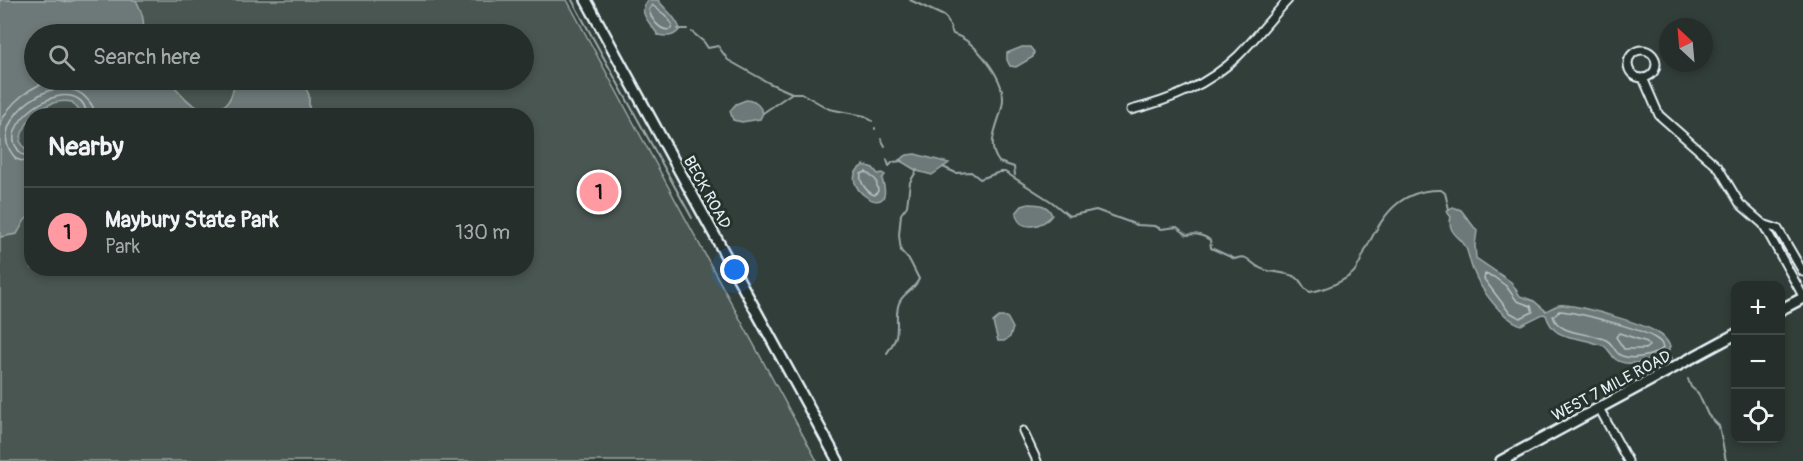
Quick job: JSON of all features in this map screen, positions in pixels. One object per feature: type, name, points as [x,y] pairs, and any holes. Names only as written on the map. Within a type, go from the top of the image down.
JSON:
[{"type":"main road","name":"BECK ROAD","points":[[586,0],[838,461]]},
{"type":"main road","points":[[1785,307],[1803,297]]},
{"type":"main road","name":"WEST 7 MILE ROAD","points":[[1501,461],[1734,335]]},
{"type":"street","points":[[1131,110],[1182,94],[1211,78],[1237,57],[1288,0]]},
{"type":"street","points":[[1639,50],[1649,52],[1656,62],[1654,71],[1643,78],[1630,73],[1627,64],[1631,55],[1639,50]]},
{"type":"street","points":[[1643,78],[1659,115],[1718,167],[1740,204],[1763,224],[1803,297]]},
{"type":"street","points":[[1763,224],[1778,229],[1803,272]]},
{"type":"street","points":[[1599,408],[1628,461]]},
{"type":"street","points":[[1023,431],[1037,461]]},
{"type":"shaded area","points":[[0,0],[567,0],[817,461],[0,461]]},
{"type":"water","points":[[0,0],[68,2],[136,0],[143,24],[24,24],[24,90],[178,90],[188,101],[200,108],[77,108],[72,102],[63,101],[43,108],[24,108],[24,129],[20,141],[24,147],[24,222],[17,234],[0,237]]},
{"type":"water","points":[[649,0],[658,0],[676,20],[680,29],[678,32],[670,36],[658,35],[644,13],[645,4]]},
{"type":"water","points":[[1022,47],[1030,47],[1034,52],[1033,57],[1016,67],[1010,66],[1007,53]]},
{"type":"water","points":[[234,90],[307,90],[309,108],[218,108],[226,104]]},
{"type":"water","points":[[746,100],[760,107],[763,113],[760,119],[742,122],[733,120],[730,111],[736,104]]},
{"type":"water","points":[[915,154],[949,163],[932,175],[917,171],[899,160],[907,155]]},
{"type":"water","points":[[864,165],[873,168],[878,174],[885,175],[882,179],[884,193],[881,200],[866,197],[855,182],[856,173]]},
{"type":"water","points":[[1029,204],[1043,206],[1052,215],[1043,223],[1026,226],[1021,223],[1016,213],[1022,206]]},
{"type":"water","points":[[1453,207],[1461,210],[1477,231],[1476,258],[1511,282],[1520,296],[1534,301],[1546,311],[1559,305],[1579,307],[1651,329],[1662,335],[1668,342],[1670,346],[1667,355],[1636,363],[1625,363],[1617,360],[1603,345],[1558,333],[1549,323],[1546,315],[1543,314],[1521,325],[1513,321],[1492,302],[1476,278],[1464,244],[1452,231],[1451,217],[1446,211]]},
{"type":"water","points":[[999,317],[1007,317],[1013,328],[1010,337],[1004,341],[998,341],[993,322]]},
{"type":"waterway","points":[[572,0],[692,218]]},
{"type":"waterway","points":[[910,0],[944,16],[953,34],[970,43],[993,70],[1002,90],[1003,99],[993,146],[999,162],[1014,167],[1015,175]]},
{"type":"waterway","points":[[678,29],[687,29]]},
{"type":"waterway","points":[[692,32],[708,48],[718,46],[728,60],[769,83],[792,93],[801,93],[829,109],[865,116],[872,121]]},
{"type":"waterway","points":[[763,113],[792,93]]},
{"type":"waterway","points":[[881,139],[885,146]]},
{"type":"waterway","points":[[887,160],[889,166],[893,162],[902,161]]},
{"type":"waterway","points":[[943,167],[956,173],[971,172],[980,179],[1005,172],[1052,202],[1069,216],[1096,210],[1137,225],[1155,226],[1161,229],[1177,227],[1187,235],[1196,234],[1207,238],[1210,240],[1211,248],[1235,259],[1243,257],[1263,270],[1293,276],[1310,292],[1333,285],[1353,273],[1379,226],[1394,207],[1403,200],[1414,194],[1441,190],[1445,193],[1449,209]]},
{"type":"waterway","points":[[887,353],[894,343],[897,332],[897,309],[900,301],[919,279],[910,261],[901,251],[899,235],[901,214],[907,206],[910,182],[917,170]]},
{"type":"waterway","points":[[1666,351],[1671,358]]},
{"type":"waterway","points":[[1688,379],[1691,387],[1698,393],[1708,415],[1719,426],[1726,461]]},
{"type":"place","name":"Maybury State Park","points":[[599,192]]}]
